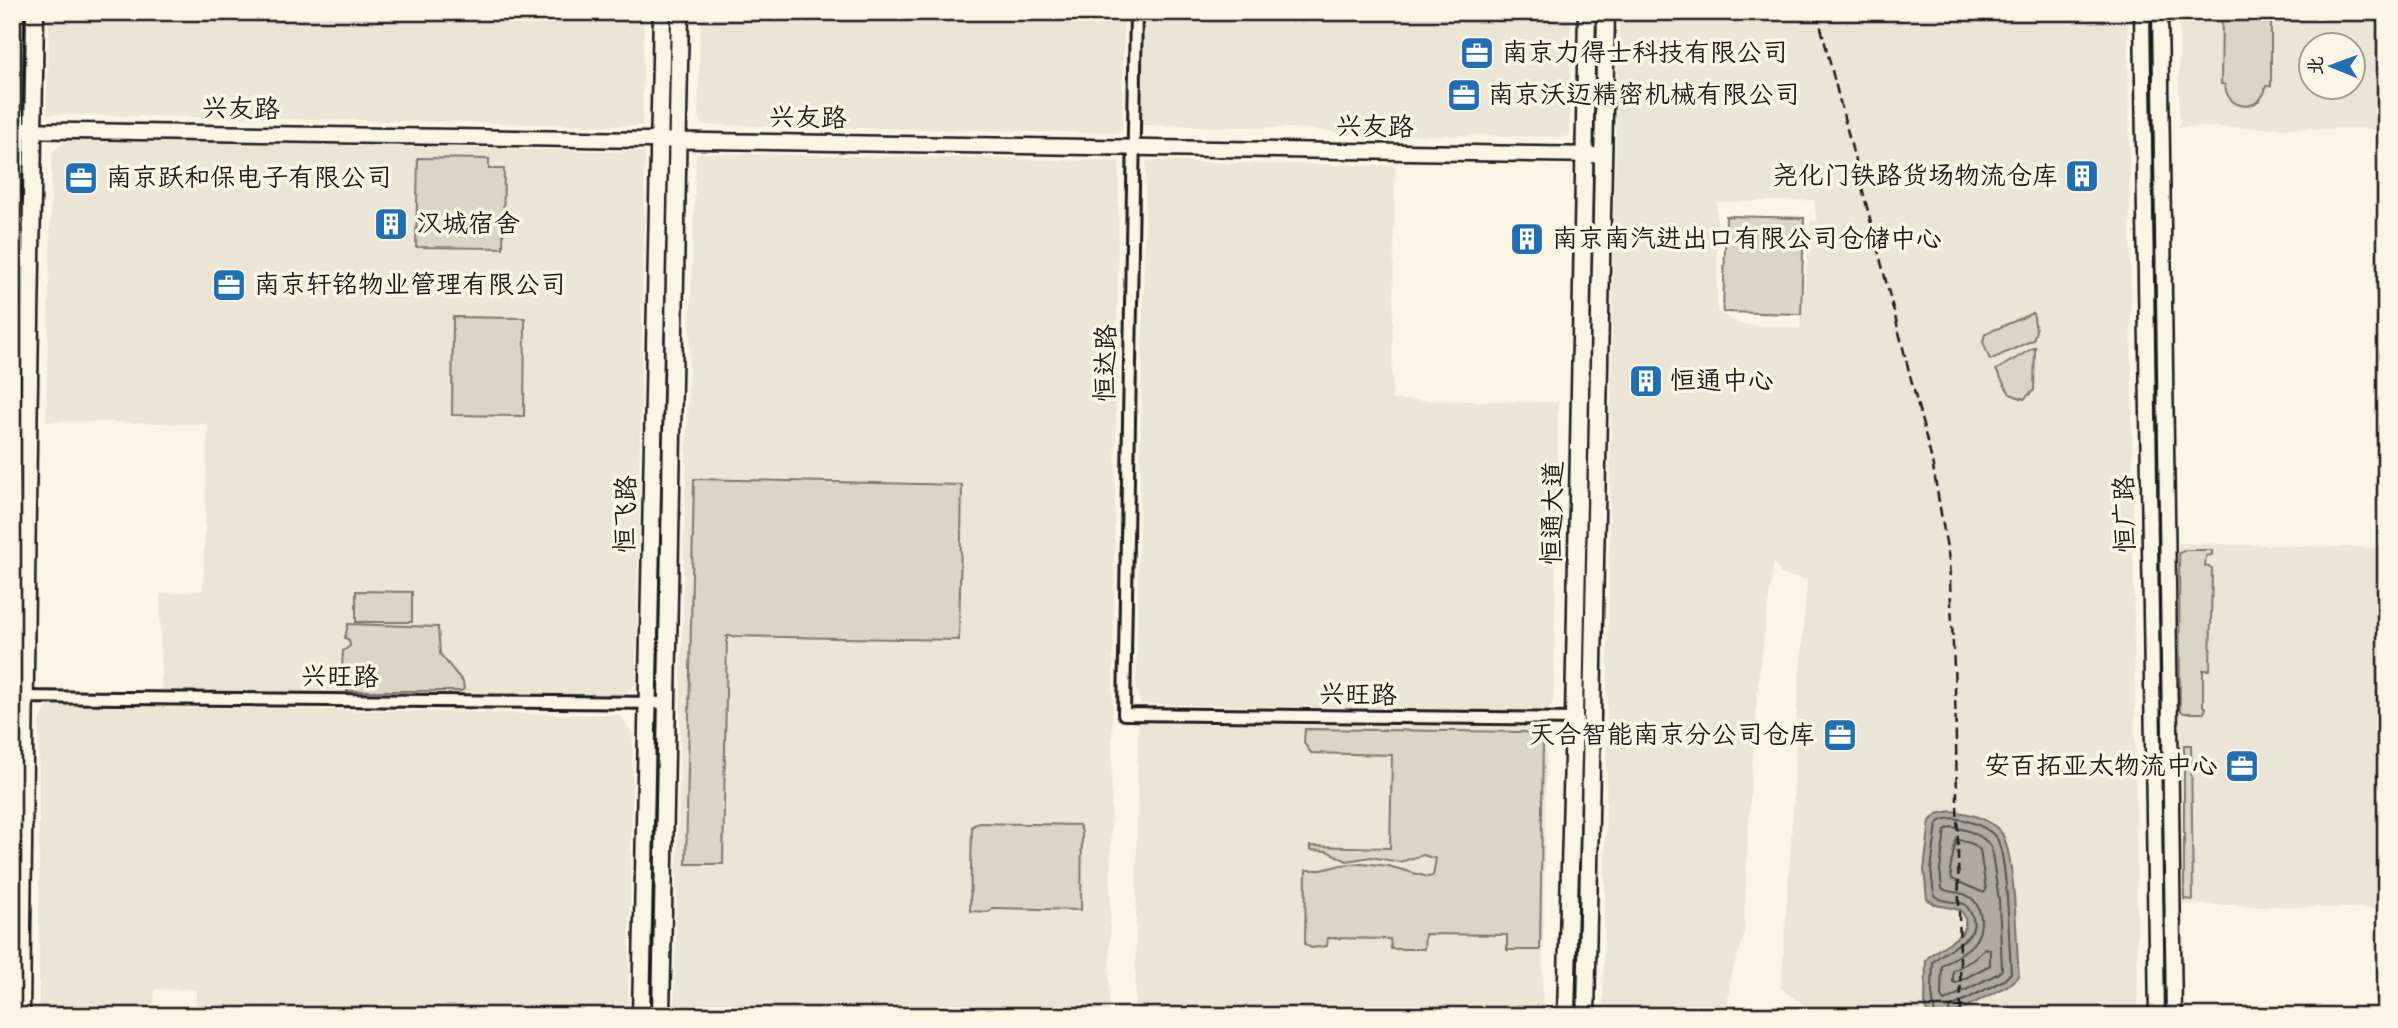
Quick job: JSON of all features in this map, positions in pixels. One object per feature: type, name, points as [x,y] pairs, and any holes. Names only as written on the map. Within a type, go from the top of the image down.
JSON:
[{"type":"main road","points":[[12,196],[15,12]]},
{"type":"main road","points":[[21,1016],[18,697],[32,298],[35,12]]},
{"type":"main road","name":"恒飞路","points":[[641,1016],[662,12]]},
{"type":"main road","name":"恒飞路","points":[[661,1016],[680,12]]},
{"type":"main road","name":"恒通大道","points":[[1586,1016],[1591,719],[1594,155],[1587,12]]},
{"type":"main road","name":"恒通大道","points":[[1566,1016],[1594,155],[1606,12]]},
{"type":"street","name":"恒达路","points":[[1124,714],[1136,12]]},
{"type":"street","name":"恒广路","points":[[2142,12],[2157,1016]]},
{"type":"street","name":"恒广路","points":[[2161,12],[2174,1016]]},
{"type":"street","name":"兴友路","points":[[13,130],[1594,155]]},
{"type":"street","name":"兴旺路","points":[[18,697],[666,703]]},
{"type":"street","name":"兴旺路","points":[[1124,714],[1591,719]]},
{"type":"shaded area","points":[[49,12],[644,12],[642,126],[47,114]]},
{"type":"shaded area","points":[[701,12],[1124,12],[1122,130],[1116,133],[702,125],[698,113]]},
{"type":"shaded area","points":[[1145,12],[1571,12],[1569,137],[1359,134],[1290,128],[1143,125]]},
{"type":"shaded area","points":[[1739,12],[2128,12],[2138,1016],[1826,1016],[1813,1012],[1781,989],[1807,580],[1781,574],[1774,562],[1759,673],[1748,829],[1744,937],[1730,978],[1727,1016],[1603,1016],[1614,200],[1619,20],[1738,22]],"holes":[[[1814,200],[1817,221],[1811,221],[1800,329],[1740,324],[1717,312],[1717,202]]]},
{"type":"shaded area","points":[[2179,12],[2386,12],[2386,129],[2178,127],[2181,122]]},
{"type":"shaded area","points":[[2222,12],[2271,12],[2271,86],[2266,86],[2263,95],[2252,105],[2245,106],[2232,100],[2225,85],[2221,84]]},
{"type":"shaded area","points":[[68,139],[645,152],[636,683],[624,695],[161,693],[160,594],[203,590],[208,424],[46,421],[52,152]]},
{"type":"shaded area","points":[[696,153],[1119,161],[1109,1016],[674,1016],[686,456]]},
{"type":"shaded area","points":[[418,158],[489,159],[489,169],[504,169],[503,248],[416,247]]},
{"type":"shaded area","points":[[1146,161],[1395,166],[1392,400],[1558,402],[1554,697],[1551,707],[1542,711],[1141,704],[1136,691]]},
{"type":"shaded area","points":[[1726,216],[1804,218],[1801,314],[1723,312]]},
{"type":"shaded area","points":[[2033,313],[2036,330],[2033,340],[1990,360],[1983,342],[1985,334]]},
{"type":"shaded area","points":[[453,317],[525,318],[524,416],[452,415]]},
{"type":"shaded area","points":[[2035,347],[2034,390],[2024,399],[2010,394],[1996,370]]},
{"type":"shaded area","points":[[694,479],[962,485],[959,640],[727,636],[723,864],[686,864]]},
{"type":"shaded area","points":[[2178,543],[2386,548],[2386,909],[2183,904]]},
{"type":"shaded area","points":[[2186,550],[2212,550],[2212,555],[2206,556],[2205,566],[2212,568],[2210,670],[2203,670],[2203,706],[2206,708],[2204,713],[2184,713],[2180,710],[2179,553]]},
{"type":"shaded area","points":[[356,591],[412,592],[412,622],[356,622]]},
{"type":"shaded area","points":[[348,624],[438,627],[440,654],[463,682],[464,689],[347,691],[342,666],[343,651],[350,646],[349,640],[345,638]]},
{"type":"shaded area","points":[[49,705],[620,715],[633,734],[628,1016],[196,1016],[196,990],[155,989],[154,1016],[39,1016],[39,721]]},
{"type":"shaded area","points":[[1138,723],[1547,728],[1542,1016],[1135,1016]]},
{"type":"shaded area","points":[[1305,729],[1525,732],[1543,740],[1540,950],[1507,950],[1507,935],[1425,934],[1424,949],[1391,949],[1390,939],[1328,938],[1327,946],[1311,948],[1305,944],[1306,870],[1362,863],[1388,866],[1428,877],[1433,876],[1436,859],[1423,855],[1400,862],[1371,857],[1347,861],[1327,851],[1310,850],[1310,846],[1390,848],[1392,755],[1311,753],[1304,743]]},
{"type":"shaded area","points":[[2184,745],[2191,745],[2193,900],[2184,899]]},
{"type":"shaded area","points":[[979,823],[1079,825],[1082,832],[1081,910],[992,908],[989,912],[970,911],[972,826]]},
{"type":"water","points":[[1951,811],[1984,819],[2000,831],[2005,841],[2012,877],[2019,976],[2007,986],[1949,1016],[1930,1016],[1925,1008],[1926,960],[1955,939],[1965,927],[1961,910],[1936,905],[1927,899],[1924,870],[1930,821],[1937,814]]},
{"type":"railway","points":[[1817,12],[1932,461],[1949,560],[1955,688],[1961,1016]]},
{"type":"place","name":"南京力得士科技有限公司","points":[[1477,53]]},
{"type":"place","name":"南京沃迈精密机械有限公司","points":[[1464,95]]},
{"type":"place","name":"尧化门铁路货场物流仓库","points":[[2082,176]]},
{"type":"place","name":"南京跃和保电子有限公司","points":[[81,178]]},
{"type":"place","name":"汉城宿舍","points":[[391,224]]},
{"type":"place","name":"南京南汽进出口有限公司仓储中心","points":[[1527,239]]},
{"type":"place","name":"南京轩铭物业管理有限公司","points":[[229,285]]},
{"type":"place","name":"恒通中心","points":[[1646,381]]},
{"type":"place","name":"天合智能南京分公司仓库","points":[[1840,735]]},
{"type":"place","name":"安百拓亚太物流中心","points":[[2242,766]]}]
